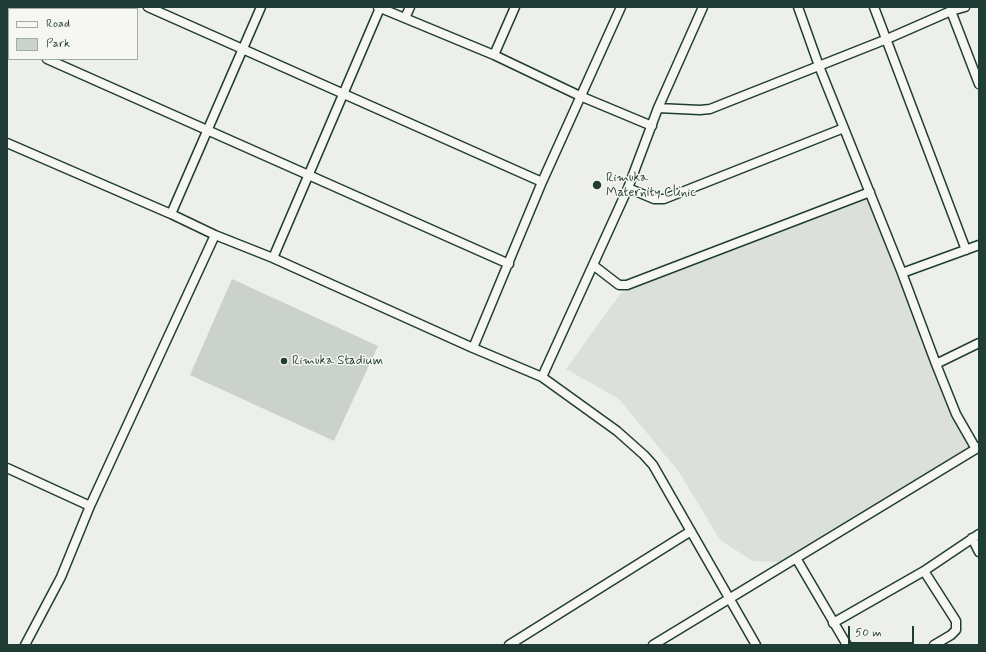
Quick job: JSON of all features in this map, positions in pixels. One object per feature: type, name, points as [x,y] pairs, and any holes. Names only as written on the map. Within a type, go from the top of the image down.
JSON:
[{"type":"street","points":[[148,7],[542,182]]},
{"type":"street","points":[[171,214],[261,7]]},
{"type":"street","points":[[274,258],[379,7],[494,55],[580,96],[652,126]]},
{"type":"street","points":[[405,18],[410,7]]},
{"type":"street","points":[[494,55],[515,7]]},
{"type":"street","points":[[473,348],[542,182],[622,7]]},
{"type":"street","points":[[542,377],[628,188],[658,108],[703,7]]},
{"type":"street","points":[[653,645],[978,448],[956,414],[902,273],[819,66],[798,7]]},
{"type":"street","points":[[874,7],[966,250]]},
{"type":"street","points":[[658,108],[710,109],[887,39],[951,11],[965,7]]},
{"type":"street","points":[[951,11],[979,84]]},
{"type":"street","points":[[49,60],[508,264]]},
{"type":"street","points":[[628,188],[654,199],[664,199],[844,128]]},
{"type":"street","points":[[7,143],[171,214],[215,235],[274,258],[473,348],[542,377],[617,431],[653,465],[756,645]]},
{"type":"street","points":[[593,265],[619,285],[627,285],[870,192]]},
{"type":"street","points":[[25,645],[61,578],[90,506],[215,235]]},
{"type":"street","points":[[902,273],[979,244]]},
{"type":"street","points":[[936,364],[979,343]]},
{"type":"street","points":[[7,468],[90,506]]},
{"type":"street","points":[[510,645],[691,531]]},
{"type":"street","points":[[833,623],[924,571],[979,534]]},
{"type":"street","points":[[972,538],[979,552]]},
{"type":"street","points":[[796,558],[847,645]]},
{"type":"street","points":[[924,571],[956,621],[956,630],[951,635],[934,645]]},
{"type":"shaded area","points":[[869,198],[951,412],[974,452],[779,562],[753,561],[720,540],[679,472],[619,399],[566,369],[621,293]]},
{"type":"green space","name":"Rimuka Stadium","points":[[232,279],[378,346],[334,441],[190,375]]},
{"type":"place","name":"Rimuka Maternity Clinic","points":[[597,185]]},
{"type":"place","name":"Rimuka Stadium","points":[[284,361]]}]
